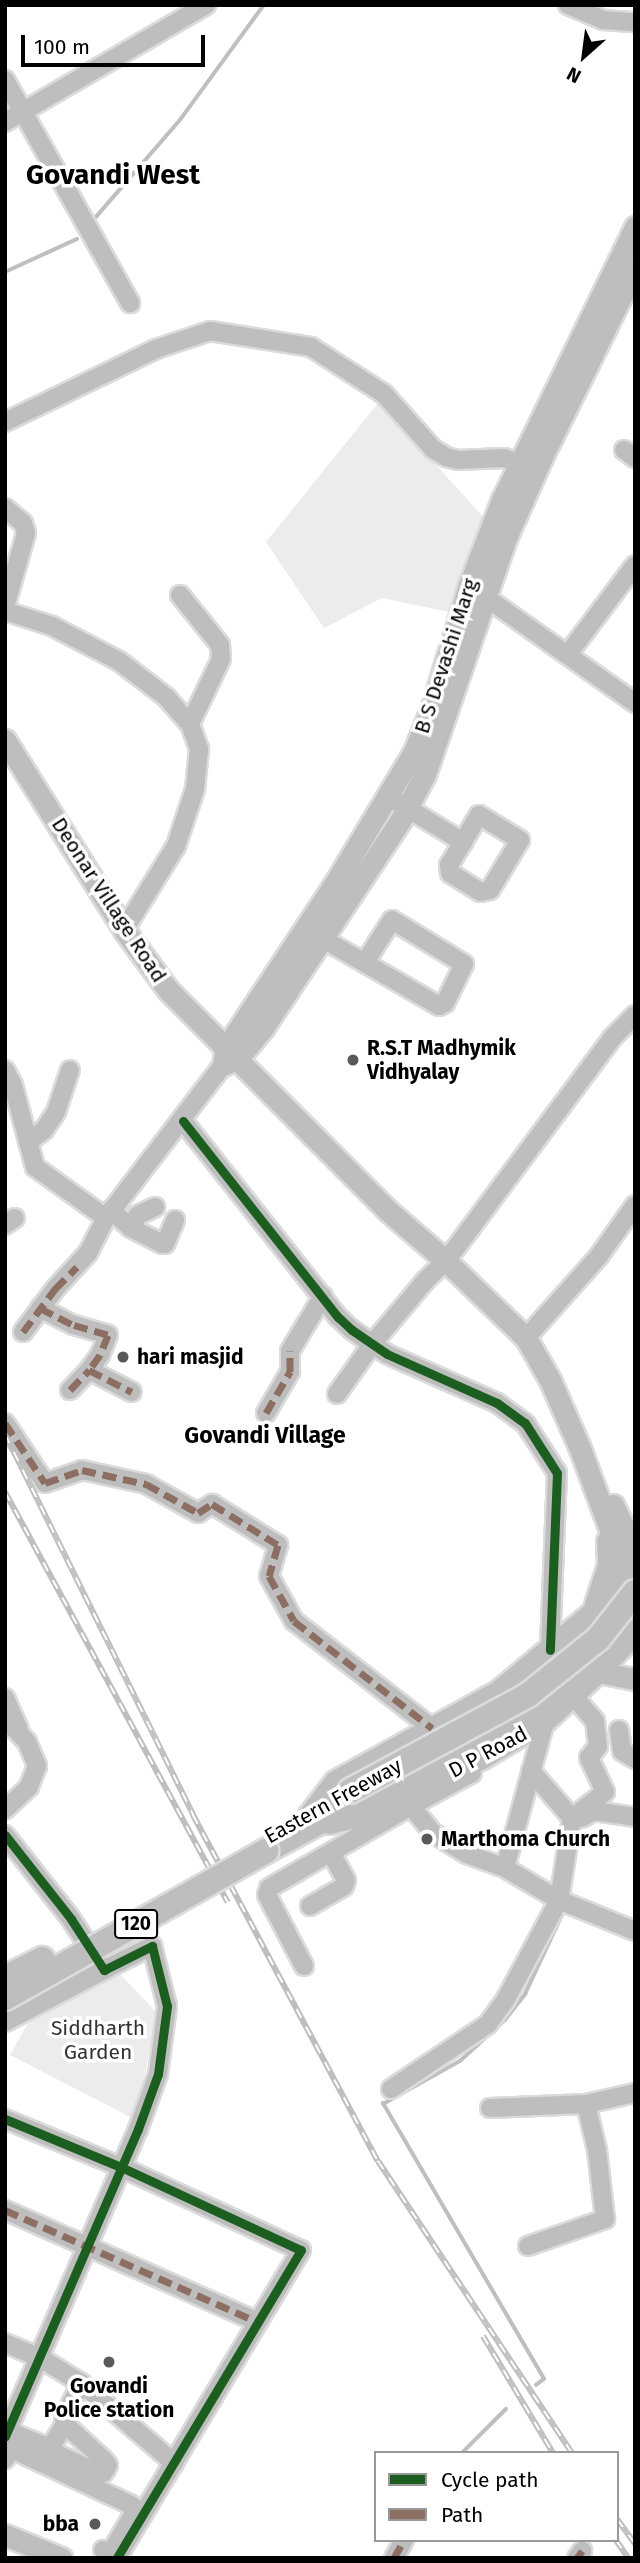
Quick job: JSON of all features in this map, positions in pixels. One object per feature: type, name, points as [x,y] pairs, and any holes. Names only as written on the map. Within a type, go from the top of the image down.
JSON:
[{"type":"highway","name":"Eastern Freeway","points":[[5,1978],[311,1821],[528,1695],[598,1639],[632,1579]]},
{"type":"highway","name":"Eastern Freeway","points":[[353,1797],[535,1706],[601,1651],[635,1613]]},
{"type":"highway","name":"Eastern Freeway","points":[[5,1998],[264,1845]]},
{"type":"main road","name":"B S Devashi Marg","points":[[255,1023],[304,928],[389,797],[414,752],[432,707],[469,585],[527,467],[635,227]]},
{"type":"main road","name":"B S Devashi Marg","points":[[229,1057],[323,938],[407,809],[425,774],[446,722],[527,467],[635,268]]},
{"type":"main road","name":"Deonar Village Road","points":[[5,740],[124,930],[169,991],[229,1057],[386,1209],[446,1261],[526,1338],[550,1380],[579,1446],[584,1468],[609,1511]]},
{"type":"main road","points":[[589,1615],[603,1586],[608,1565],[609,1511]]},
{"type":"main road","points":[[609,1511],[635,1520]]},
{"type":"main road","points":[[609,1511],[635,1551]]},
{"type":"main road","points":[[609,1511],[632,1579],[635,1597]]},
{"type":"main road","points":[[311,1821],[335,1781],[498,1691],[632,1579]]},
{"type":"main road","name":"D P Road","points":[[311,1821],[363,1815],[482,1758],[545,1721],[598,1672],[635,1632]]},
{"type":"main road","points":[[598,1672],[635,1679]]},
{"type":"main road","points":[[5,2535],[61,2558]]},
{"type":"main road","points":[[5,2548],[30,2558]]},
{"type":"street","points":[[5,122],[206,5]]},
{"type":"street","points":[[568,5],[603,20],[635,22]]},
{"type":"street","points":[[5,80],[130,303]]},
{"type":"street","points":[[5,422],[156,349],[210,331],[311,346],[384,394],[433,449],[446,457],[458,460],[503,458],[527,467]]},
{"type":"street","points":[[5,508],[23,523],[26,533],[5,609],[52,626],[119,661],[167,698],[190,724],[199,748],[195,789],[176,846],[124,930]]},
{"type":"street","points":[[568,654],[634,568]]},
{"type":"street","points":[[469,585],[635,703]]},
{"type":"street","points":[[180,595],[220,645],[221,659],[190,724]]},
{"type":"street","points":[[389,797],[463,842]]},
{"type":"street","points":[[479,815],[520,840],[487,893],[450,873],[449,865],[463,842],[479,815]]},
{"type":"street","points":[[304,928],[439,1006],[445,1003],[464,964],[392,920],[365,962]]},
{"type":"street","points":[[337,1394],[373,1343],[425,1281],[446,1261],[612,1038],[635,1015]]},
{"type":"street","name":"B S Devashi Marg","points":[[23,1332],[40,1308],[88,1253],[108,1214],[183,1121],[229,1057]]},
{"type":"street","points":[[28,1142],[44,1129],[56,1112],[70,1070]]},
{"type":"street","points":[[8,1081],[34,1167],[130,1227],[165,1244],[175,1220]]},
{"type":"street","points":[[183,1121],[338,1317],[387,1354],[506,1409],[525,1423],[557,1473],[550,1650]]},
{"type":"street","points":[[123,1195],[150,1209],[135,1217],[130,1227]]},
{"type":"street","points":[[526,1338],[599,1256],[635,1205]]},
{"type":"street","points":[[265,1413],[290,1372],[290,1351],[323,1296]]},
{"type":"street","points":[[40,1308],[74,1325],[108,1335],[100,1355],[71,1390]]},
{"type":"street","points":[[89,1370],[132,1392]]},
{"type":"street","points":[[5,1423],[45,1483],[82,1470],[146,1485],[198,1513],[212,1504],[278,1545],[269,1576],[294,1621],[432,1728]]},
{"type":"street","points":[[562,1901],[572,1818],[605,1792],[589,1758],[598,1746],[596,1721],[572,1696]]},
{"type":"street","points":[[5,1698],[19,1724],[19,1732]]},
{"type":"street","points":[[5,1719],[9,1727],[19,1732],[27,1742],[37,1766],[29,1787],[5,1810]]},
{"type":"street","points":[[505,1868],[545,1721]]},
{"type":"street","points":[[619,1730],[622,1751],[635,1759]]},
{"type":"street","points":[[304,1966],[267,1895],[269,1888],[411,1805],[472,1774],[482,1758]]},
{"type":"street","points":[[531,1771],[572,1818]]},
{"type":"street","points":[[411,1805],[433,1833],[467,1854],[505,1868],[562,1901],[601,1913],[635,1931]]},
{"type":"street","points":[[391,2089],[488,2024],[506,1999],[562,1901],[580,1819],[594,1811],[635,1817]]},
{"type":"street","points":[[5,1835],[71,1919],[104,1970]]},
{"type":"street","points":[[310,1906],[344,1886],[346,1880],[331,1853]]},
{"type":"street","points":[[5,2022],[152,1946],[167,2006],[158,2074],[88,2246],[6,2434],[103,2473],[108,2465],[65,2424],[64,2418],[81,2383]]},
{"type":"street","points":[[490,2108],[586,2104],[635,2093]]},
{"type":"street","points":[[528,2246],[605,2219],[597,2150],[586,2104]]},
{"type":"street","points":[[5,2119],[121,2167],[301,2250],[256,2321],[174,2463],[107,2551]]},
{"type":"street","points":[[5,2210],[256,2321]]},
{"type":"street","points":[[5,2343],[40,2358],[81,2383],[174,2463]]},
{"type":"street","points":[[46,2449],[53,2445],[65,2424]]},
{"type":"street","points":[[71,2460],[83,2441]]},
{"type":"street","points":[[5,2459],[12,2449],[131,2505],[136,2510],[111,2552],[107,2551]]},
{"type":"street","points":[[150,2494],[165,2467],[154,2455]]},
{"type":"street","points":[[394,2558],[403,2542]]},
{"type":"green space","points":[[379,402],[484,518],[463,615],[382,598],[324,628],[266,542]]},
{"type":"green space","name":"Siddharth Garden","points":[[116,1970],[157,2013],[136,2120],[10,2055],[33,2014]]},
{"type":"waterway","points":[[96,217],[180,120],[264,5]]},
{"type":"waterway","points":[[5,272],[77,239]]},
{"type":"waterway","points":[[536,2385],[544,2379],[383,2104],[460,2061],[505,2020],[525,1994],[563,1913]]},
{"type":"waterway","points":[[464,2451],[506,2409]]},
{"type":"waterway","points":[[384,2558],[390,2548]]},
{"type":"railway","points":[[5,1434],[193,1815],[378,2161],[571,2451]]},
{"type":"railway","points":[[5,1492],[228,1902]]},
{"type":"railway","points":[[483,2336],[552,2451]]},
{"type":"railway","points":[[619,2522],[635,2544]]},
{"type":"railway","points":[[617,2542],[628,2558]]},
{"type":"marked path","points":[[23,1332],[55,1289],[77,1267]]},
{"type":"marked path","points":[[40,1308],[74,1325],[108,1335],[100,1355],[89,1370],[132,1392]]},
{"type":"marked path","points":[[266,1413],[290,1372],[290,1351]]},
{"type":"marked path","points":[[70,1390],[89,1370]]},
{"type":"marked path","points":[[5,1423],[45,1483],[82,1470],[146,1484],[198,1513],[212,1504],[278,1545],[269,1576],[294,1621],[432,1728]]},
{"type":"marked path","points":[[5,2210],[256,2321]]},
{"type":"marked path","points":[[394,2558],[403,2542]]},
{"type":"marked path","points":[[577,2558],[582,2551]]},
{"type":"cycle path","points":[[183,1121],[338,1317],[352,1330],[387,1354],[497,1403],[525,1423],[557,1473],[550,1650]]},
{"type":"cycle path","points":[[5,1835],[71,1919],[104,1970],[152,1946],[167,2006],[158,2074],[138,2129],[5,2437]]},
{"type":"cycle path","points":[[5,2119],[121,2167],[301,2250],[117,2558]]},
{"type":"place","name":"R.S.T Madhymik Vidhyalay","points":[[353,1060]]},
{"type":"place","name":"hari masjid","points":[[123,1357]]},
{"type":"place","name":"Marthoma Church","points":[[427,1839]]},
{"type":"place","name":"Govandi Police station","points":[[109,2362]]},
{"type":"place","name":"bba","points":[[95,2524]]},
{"type":"district","name":"Govandi West","points":[[113,175]]},
{"type":"district","name":"Govandi Village","points":[[265,1435]]}]
